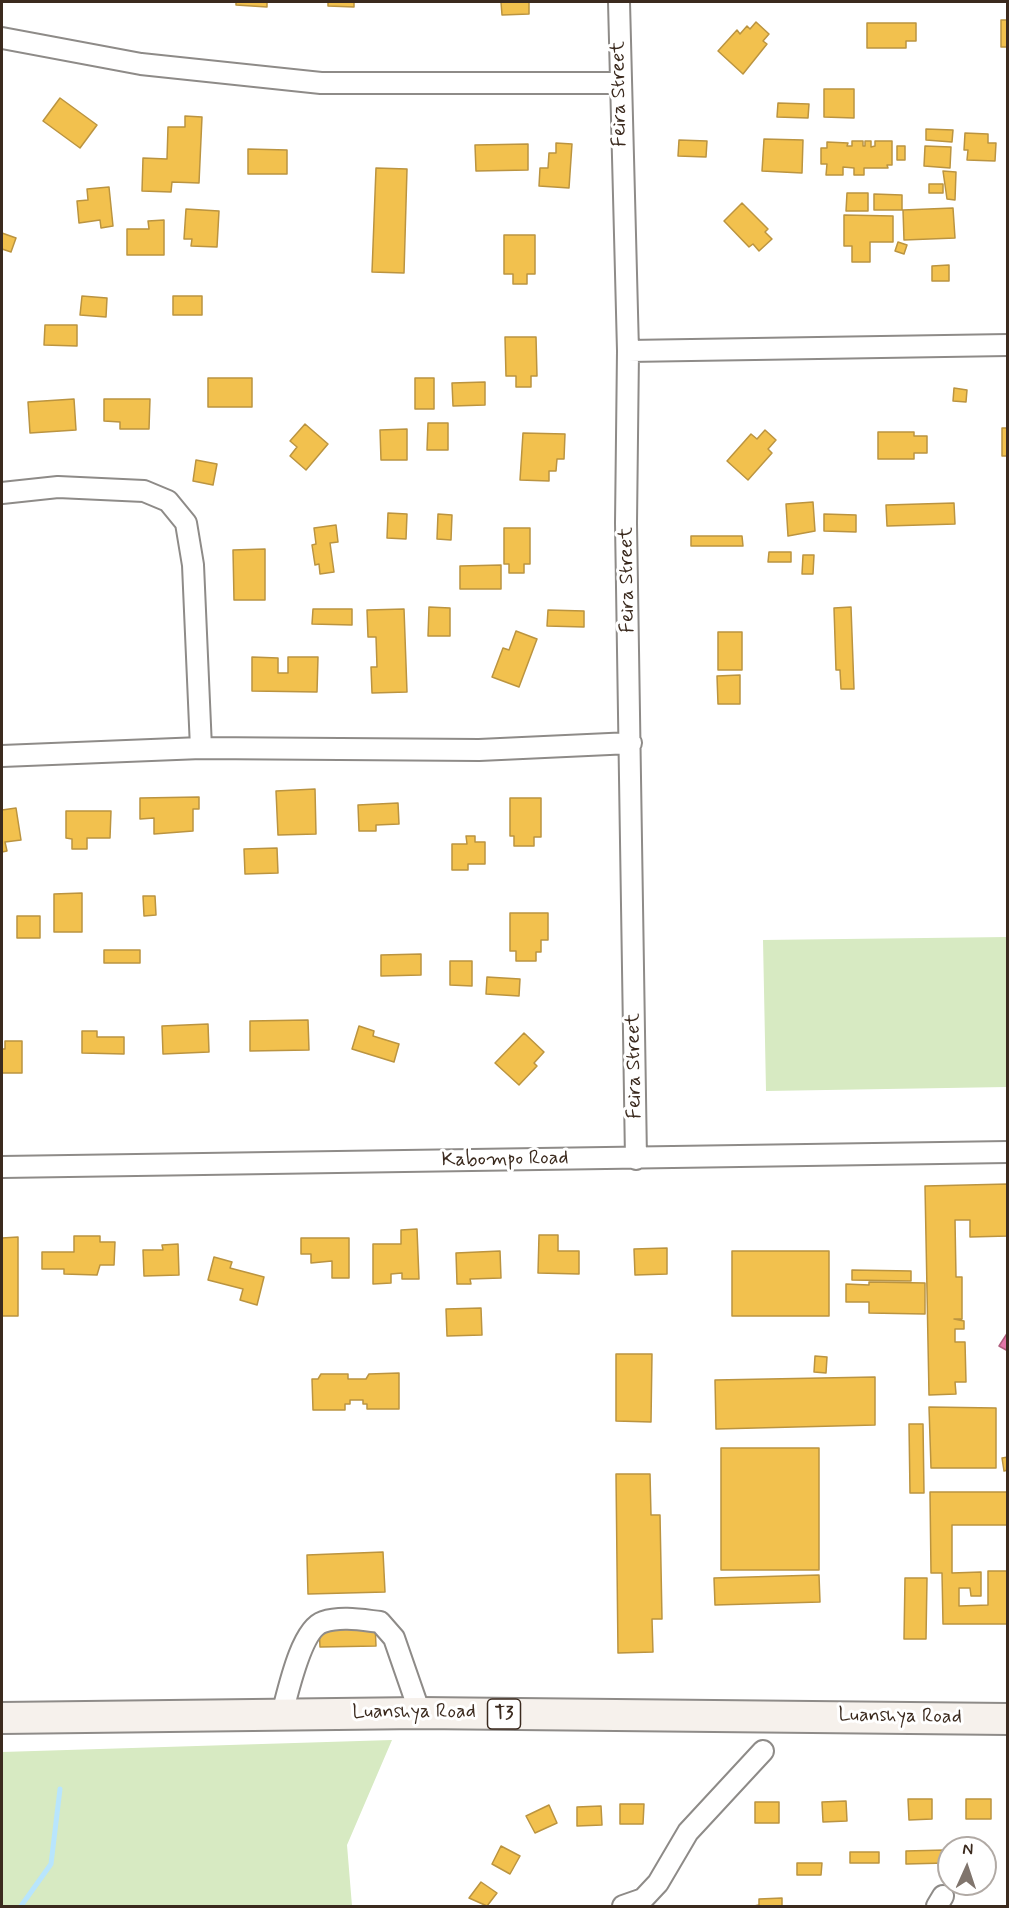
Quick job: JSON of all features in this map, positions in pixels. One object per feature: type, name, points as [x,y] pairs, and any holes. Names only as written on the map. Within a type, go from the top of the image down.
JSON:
[{"type":"highway","name":"Luanshya Road","points":[[2,1718],[420,1713],[1008,1719]]},
{"type":"street","name":"Feira Street","points":[[619,2],[619,83],[628,351],[626,523],[636,1159]]},
{"type":"street","points":[[2,38],[141,64],[321,83],[619,83]]},
{"type":"street","points":[[628,351],[1008,345]]},
{"type":"street","points":[[2,493],[58,487],[144,491],[168,501],[186,523],[194,565],[201,748]]},
{"type":"street","points":[[2,756],[201,748],[479,750],[631,743]]},
{"type":"street","name":"Kabompo Road","points":[[2,1167],[1008,1152]]},
{"type":"street","points":[[282,1714],[308,1635],[322,1622],[352,1619],[380,1622],[394,1638],[420,1713]]},
{"type":"street","points":[[622,1906],[642,1903],[658,1883],[688,1832],[763,1751]]},
{"type":"green space","points":[[1007,937],[1007,1087],[766,1091],[763,940]]},
{"type":"green space","points":[[392,1740],[347,1845],[352,1906],[2,1906],[2,1752]]},
{"type":"building: Homes","points":[[236,2],[267,2],[267,7],[236,5]]},
{"type":"building: Homes","points":[[328,2],[354,2],[354,7],[328,6]]},
{"type":"building: Homes","points":[[501,2],[529,2],[529,14],[502,15]]},
{"type":"building: Homes","points":[[1001,20],[1008,20],[1008,47],[1001,47]]},
{"type":"building: Homes","points":[[756,22],[769,34],[763,41],[767,44],[743,74],[718,51],[737,30],[740,34],[747,26],[750,29]]},
{"type":"building: Homes","points":[[867,23],[916,23],[916,41],[906,41],[906,48],[867,48]]},
{"type":"building: Homes","points":[[824,89],[854,89],[854,118],[824,117]]},
{"type":"building: Homes","points":[[60,98],[97,125],[80,148],[43,121]]},
{"type":"building: Homes","points":[[778,103],[809,104],[808,118],[777,117]]},
{"type":"building: Homes","points":[[185,116],[202,117],[199,183],[172,182],[171,192],[142,191],[143,158],[167,159],[168,127],[185,127]]},
{"type":"building: Homes","points":[[926,129],[953,130],[952,142],[926,140]]},
{"type":"building: Homes","points":[[965,133],[988,134],[988,143],[996,143],[995,161],[967,160],[968,150],[964,150]]},
{"type":"building: Homes","points":[[764,139],[803,140],[802,173],[762,171]]},
{"type":"building: Homes","points":[[679,140],[707,141],[706,157],[678,156]]},
{"type":"building: Homes","points":[[852,141],[863,141],[863,146],[865,146],[865,141],[871,141],[871,147],[875,146],[875,141],[892,141],[892,165],[887,165],[888,168],[864,168],[864,175],[854,175],[854,168],[843,167],[843,175],[826,175],[827,164],[821,164],[821,148],[827,148],[827,142],[848,143],[847,146],[852,146]]},
{"type":"building: Homes","points":[[556,143],[572,144],[569,188],[539,186],[540,168],[548,168],[549,153],[556,153]]},
{"type":"building: Homes","points":[[528,144],[528,170],[476,171],[475,145]]},
{"type":"building: Homes","points":[[897,146],[905,146],[905,160],[897,160]]},
{"type":"building: Homes","points":[[925,146],[951,147],[950,168],[924,166]]},
{"type":"building: Homes","points":[[248,149],[287,150],[287,174],[248,174]]},
{"type":"building: Homes","points":[[376,168],[407,169],[404,273],[372,272]]},
{"type":"building: Homes","points":[[943,171],[956,172],[955,200],[947,199]]},
{"type":"building: Homes","points":[[929,184],[943,184],[943,193],[929,193]]},
{"type":"building: Homes","points":[[109,187],[113,226],[101,228],[100,220],[79,223],[77,201],[88,200],[87,189]]},
{"type":"building: Homes","points":[[847,193],[868,193],[868,211],[846,211]]},
{"type":"building: Homes","points":[[874,194],[902,195],[902,210],[874,210]]},
{"type":"building: Homes","points":[[742,203],[768,229],[765,232],[772,239],[759,251],[753,244],[749,247],[724,221]]},
{"type":"building: Homes","points":[[953,208],[955,238],[904,240],[903,210]]},
{"type":"building: Homes","points":[[186,209],[219,211],[217,247],[191,246],[192,239],[184,239]]},
{"type":"building: Homes","points":[[844,215],[893,216],[893,242],[870,242],[870,262],[852,262],[852,246],[844,246]]},
{"type":"building: Homes","points":[[164,220],[164,255],[127,255],[127,229],[149,229],[148,221]]},
{"type":"building: Homes","points":[[2,233],[16,238],[11,252],[2,249]]},
{"type":"building: Homes","points":[[504,235],[535,235],[535,274],[527,274],[527,284],[513,284],[513,274],[504,274]]},
{"type":"building: Homes","points":[[898,242],[907,245],[904,254],[895,251]]},
{"type":"building: Homes","points":[[949,265],[949,281],[932,281],[932,266]]},
{"type":"building: Homes","points":[[82,296],[107,298],[106,317],[80,315]]},
{"type":"building: Homes","points":[[173,296],[202,296],[202,315],[173,315]]},
{"type":"building: Homes","points":[[45,325],[77,325],[77,346],[44,345]]},
{"type":"building: Homes","points":[[505,337],[536,337],[537,376],[531,376],[531,387],[516,387],[516,376],[506,376]]},
{"type":"building: Homes","points":[[208,378],[252,378],[252,407],[208,407]]},
{"type":"building: Homes","points":[[415,378],[434,378],[434,409],[415,409]]},
{"type":"building: Homes","points":[[485,382],[485,405],[453,406],[452,383]]},
{"type":"building: Homes","points":[[954,388],[967,390],[966,402],[953,401]]},
{"type":"building: Homes","points":[[74,399],[76,430],[30,433],[28,402]]},
{"type":"building: Homes","points":[[104,399],[150,399],[149,429],[120,429],[120,422],[104,421]]},
{"type":"building: Homes","points":[[428,423],[448,423],[448,450],[427,450]]},
{"type":"building: Homes","points":[[305,424],[328,444],[306,470],[290,456],[297,447],[290,441]]},
{"type":"building: Homes","points":[[1002,428],[1008,428],[1008,456],[1002,456]]},
{"type":"building: Homes","points":[[407,429],[407,460],[381,460],[380,430]]},
{"type":"building: Homes","points":[[765,430],[776,440],[768,449],[772,453],[748,480],[727,461],[751,434],[757,439]]},
{"type":"building: Homes","points":[[878,432],[914,432],[914,436],[927,436],[927,453],[914,453],[914,459],[878,459]]},
{"type":"building: Homes","points":[[523,433],[565,434],[564,459],[557,459],[556,471],[549,471],[549,481],[520,480]]},
{"type":"building: Homes","points":[[196,460],[217,464],[213,485],[193,481]]},
{"type":"building: Homes","points":[[813,502],[815,531],[788,536],[786,504]]},
{"type":"building: Homes","points":[[954,503],[955,524],[887,526],[886,505]]},
{"type":"building: Homes","points":[[388,513],[407,514],[406,539],[387,538]]},
{"type":"building: Homes","points":[[438,514],[452,515],[451,540],[437,539]]},
{"type":"building: Homes","points":[[824,514],[856,515],[856,532],[824,531]]},
{"type":"building: Homes","points":[[336,525],[338,542],[330,543],[334,572],[320,574],[319,564],[315,565],[312,545],[316,544],[314,528]]},
{"type":"building: Homes","points":[[504,528],[530,528],[530,564],[524,564],[524,573],[509,573],[509,564],[504,564]]},
{"type":"building: Homes","points":[[691,536],[742,536],[743,546],[691,546]]},
{"type":"building: Homes","points":[[265,549],[265,600],[234,600],[233,550]]},
{"type":"building: Homes","points":[[769,552],[791,552],[791,562],[768,562]]},
{"type":"building: Homes","points":[[803,555],[814,555],[813,574],[802,574]]},
{"type":"building: Homes","points":[[501,565],[501,589],[460,589],[460,566]]},
{"type":"building: Homes","points":[[429,607],[450,608],[450,636],[428,636]]},
{"type":"building: Homes","points":[[851,607],[854,689],[841,689],[840,670],[836,670],[834,608]]},
{"type":"building: Homes","points":[[313,609],[352,609],[352,625],[312,624]]},
{"type":"building: Homes","points":[[404,609],[407,692],[372,693],[371,667],[377,667],[376,637],[368,637],[367,610]]},
{"type":"building: Homes","points":[[548,610],[584,611],[584,627],[547,626]]},
{"type":"building: Homes","points":[[516,631],[537,639],[519,687],[492,677],[503,648],[509,650]]},
{"type":"building: Homes","points":[[718,632],[742,632],[742,670],[718,670]]},
{"type":"building: Homes","points":[[252,657],[278,658],[278,673],[288,673],[288,657],[318,657],[317,692],[252,691]]},
{"type":"building: Homes","points":[[740,675],[740,704],[718,704],[717,676]]},
{"type":"building: Homes","points":[[315,789],[316,834],[278,835],[276,791]]},
{"type":"building: Homes","points":[[199,797],[199,809],[193,809],[193,831],[154,834],[154,818],[140,819],[140,798]]},
{"type":"building: Homes","points":[[510,798],[541,798],[541,837],[534,837],[534,846],[514,846],[514,836],[510,836]]},
{"type":"building: Homes","points":[[398,803],[399,824],[376,825],[376,831],[359,831],[358,805]]},
{"type":"building: Homes","points":[[16,808],[21,840],[5,842],[7,851],[2,852],[2,810]]},
{"type":"building: Homes","points":[[66,811],[111,811],[110,838],[87,838],[87,849],[72,849],[72,839],[66,838]]},
{"type":"building: Homes","points":[[466,836],[475,836],[475,842],[485,842],[485,864],[468,864],[468,870],[452,870],[452,844],[467,844]]},
{"type":"building: Homes","points":[[277,848],[278,873],[245,874],[244,849]]},
{"type":"building: Homes","points":[[82,893],[82,932],[54,932],[54,894]]},
{"type":"building: Homes","points":[[143,896],[155,896],[156,915],[144,916]]},
{"type":"building: Homes","points":[[510,913],[548,913],[548,940],[541,940],[541,952],[536,952],[536,961],[516,961],[516,951],[510,951]]},
{"type":"building: Homes","points":[[17,916],[40,916],[40,938],[17,938]]},
{"type":"building: Homes","points":[[104,950],[140,950],[140,963],[104,963]]},
{"type":"building: Homes","points":[[421,954],[421,975],[381,976],[381,955]]},
{"type":"building: Homes","points":[[450,961],[472,961],[472,986],[450,985]]},
{"type":"building: Homes","points":[[487,977],[520,979],[519,996],[486,994]]},
{"type":"building: Homes","points":[[308,1020],[309,1050],[250,1051],[250,1021]]},
{"type":"building: Homes","points":[[208,1024],[209,1052],[163,1054],[162,1026]]},
{"type":"building: Homes","points":[[359,1026],[374,1031],[373,1036],[399,1044],[394,1062],[352,1049]]},
{"type":"building: Homes","points":[[82,1031],[97,1031],[97,1037],[124,1037],[124,1054],[82,1053]]},
{"type":"building: Homes","points":[[524,1033],[544,1052],[534,1063],[537,1066],[519,1085],[495,1063]]},
{"type":"building: Homes","points":[[5,1041],[22,1041],[22,1073],[2,1073],[2,1049],[5,1049]]},
{"type":"building: Homes","points":[[1008,1184],[1008,1236],[970,1237],[970,1220],[955,1220],[956,1277],[962,1277],[962,1319],[954,1319],[964,1321],[964,1329],[955,1329],[955,1342],[965,1342],[966,1382],[955,1382],[956,1394],[929,1395],[925,1186]]},
{"type":"building: Homes","points":[[417,1229],[419,1279],[402,1279],[402,1273],[391,1274],[391,1283],[373,1284],[373,1244],[401,1244],[401,1230]]},
{"type":"building: Homes","points":[[539,1235],[558,1235],[558,1251],[579,1251],[579,1274],[538,1273]]},
{"type":"building: Homes","points":[[74,1236],[100,1236],[100,1242],[115,1242],[114,1265],[100,1265],[97,1275],[64,1274],[64,1269],[42,1269],[42,1252],[74,1252]]},
{"type":"building: Homes","points":[[18,1237],[18,1316],[2,1316],[2,1238]]},
{"type":"building: Homes","points":[[301,1238],[349,1238],[349,1278],[332,1278],[332,1261],[311,1263],[311,1254],[301,1254]]},
{"type":"building: Homes","points":[[178,1244],[179,1275],[144,1276],[143,1250],[163,1250],[162,1245]]},
{"type":"building: Homes","points":[[667,1248],[667,1274],[635,1275],[634,1249]]},
{"type":"building: Homes","points":[[500,1251],[501,1278],[470,1279],[471,1284],[457,1284],[456,1253]]},
{"type":"building: Homes","points":[[732,1251],[829,1251],[829,1316],[732,1316]]},
{"type":"building: Homes","points":[[214,1257],[232,1262],[230,1268],[264,1277],[257,1305],[240,1300],[243,1289],[208,1280]]},
{"type":"building: Homes","points":[[852,1270],[911,1271],[911,1281],[852,1280]]},
{"type":"building: Homes","points":[[869,1282],[925,1283],[925,1314],[869,1313],[869,1302],[846,1302],[846,1284],[869,1285]]},
{"type":"building: Homes","points":[[481,1308],[482,1335],[447,1336],[446,1309]]},
{"type":"building: Homes","points":[[616,1354],[652,1354],[651,1422],[616,1421]]},
{"type":"building: Homes","points":[[815,1356],[827,1357],[826,1373],[814,1372]]},
{"type":"building: Homes","points":[[399,1373],[399,1409],[367,1409],[367,1404],[363,1404],[363,1400],[350,1400],[350,1404],[345,1404],[345,1410],[313,1410],[312,1379],[318,1379],[321,1374],[348,1374],[348,1379],[366,1379],[369,1374]]},
{"type":"building: Homes","points":[[875,1377],[875,1425],[716,1429],[715,1380]]},
{"type":"building: Homes","points":[[929,1407],[996,1408],[996,1468],[931,1468]]},
{"type":"building: Homes","points":[[909,1424],[923,1424],[924,1493],[910,1493]]},
{"type":"building: Homes","points":[[721,1448],[819,1448],[819,1570],[721,1570]]},
{"type":"building: Homes","points":[[1008,1457],[1008,1470],[1004,1471],[1002,1458]]},
{"type":"building: Homes","points":[[616,1474],[650,1474],[651,1515],[660,1515],[662,1619],[652,1619],[653,1652],[618,1653]]},
{"type":"building: Homes","points":[[930,1492],[1008,1492],[1008,1525],[952,1525],[952,1573],[981,1572],[981,1596],[971,1596],[970,1588],[959,1588],[959,1606],[988,1605],[988,1571],[1008,1571],[1008,1624],[943,1624],[942,1573],[931,1573]]},
{"type":"building: Homes","points":[[383,1552],[385,1592],[308,1594],[307,1555]]},
{"type":"building: Homes","points":[[819,1575],[820,1602],[715,1605],[714,1578]]},
{"type":"building: Homes","points":[[905,1578],[927,1578],[926,1639],[904,1639]]},
{"type":"building: Homes","points":[[375,1624],[376,1646],[320,1647],[319,1626]]},
{"type":"building: Homes","points":[[908,1799],[932,1799],[932,1819],[909,1820]]},
{"type":"building: Homes","points":[[966,1799],[991,1799],[991,1819],[966,1819]]},
{"type":"building: Homes","points":[[846,1801],[847,1821],[823,1822],[822,1802]]},
{"type":"building: Homes","points":[[755,1802],[779,1802],[779,1823],[755,1823]]},
{"type":"building: Homes","points":[[620,1804],[644,1804],[643,1824],[620,1824]]},
{"type":"building: Homes","points":[[549,1805],[557,1823],[535,1833],[526,1816]]},
{"type":"building: Homes","points":[[601,1806],[602,1825],[577,1826],[577,1807]]},
{"type":"building: Homes","points":[[501,1846],[520,1856],[510,1874],[492,1864]]},
{"type":"building: Homes","points":[[937,1850],[937,1863],[906,1864],[906,1851]]},
{"type":"building: Homes","points":[[850,1852],[879,1852],[879,1863],[850,1863]]},
{"type":"building: Homes","points":[[797,1863],[822,1863],[821,1875],[797,1875]]},
{"type":"building: Homes","points":[[481,1882],[497,1893],[487,1906],[469,1898]]},
{"type":"building: Homes","points":[[782,1898],[782,1906],[754,1906],[759,1905],[759,1899]]},
{"type":"building: Health","points":[[1008,1332],[1008,1351],[999,1346]]},
{"type":"waterway","points":[[21,1906],[51,1864],[60,1789]]}]
